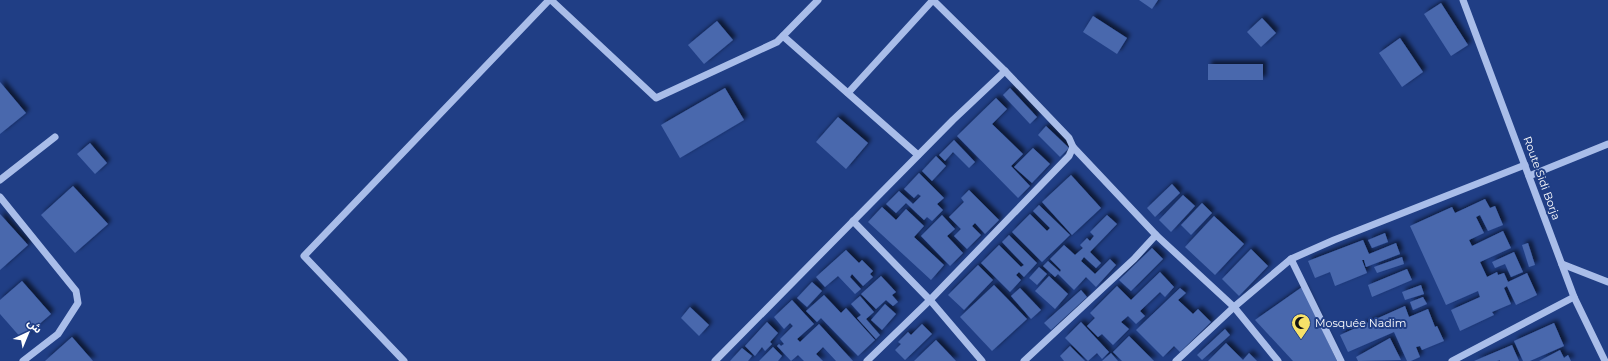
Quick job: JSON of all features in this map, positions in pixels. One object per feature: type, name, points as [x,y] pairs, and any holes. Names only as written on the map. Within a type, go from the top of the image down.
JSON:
[{"type":"street","points":[[404,361],[304,256],[550,0],[656,98],[777,42],[818,0]]},
{"type":"street","points":[[848,93],[933,0],[1005,71],[1069,138],[1073,147],[1156,234],[1234,307],[1278,361]]},
{"type":"street","name":"Route Sidi Borja","points":[[1463,0],[1574,297],[1605,361]]},
{"type":"street","points":[[783,36],[918,155]]},
{"type":"street","points":[[715,361],[953,120],[1005,71]]},
{"type":"street","points":[[0,180],[55,137]]},
{"type":"street","points":[[1529,176],[1608,144]]},
{"type":"street","points":[[867,361],[930,300],[1069,156],[1073,147]]},
{"type":"street","points":[[1176,361],[1234,307],[1291,259],[1334,240],[1525,165]]},
{"type":"street","points":[[0,197],[76,291],[78,303],[58,334],[23,361]]},
{"type":"street","points":[[853,221],[930,300],[982,361]]},
{"type":"street","points":[[1024,361],[1134,259],[1156,234]]},
{"type":"street","points":[[1291,259],[1341,361]]},
{"type":"street","points":[[1562,264],[1608,282]]},
{"type":"street","points":[[1452,361],[1574,297]]},
{"type":"building","points":[[1139,0],[1158,0],[1152,9]]},
{"type":"building","points":[[1441,3],[1468,45],[1451,56],[1424,14]]},
{"type":"building","points":[[1093,16],[1127,38],[1117,54],[1083,32]]},
{"type":"building","points":[[1262,18],[1276,33],[1261,47],[1247,32]]},
{"type":"building","points":[[717,21],[733,40],[704,64],[688,45]]},
{"type":"building","points":[[1400,38],[1423,72],[1402,87],[1379,53]]},
{"type":"building","points":[[1208,64],[1263,64],[1263,80],[1208,80]]},
{"type":"building","points":[[0,82],[26,113],[0,134]]},
{"type":"building","points":[[725,88],[744,120],[680,158],[661,125]]},
{"type":"building","points":[[1010,88],[1037,117],[1030,124],[1003,95]]},
{"type":"building","points":[[996,98],[1007,109],[992,124],[1023,154],[1011,166],[1030,186],[1018,198],[957,136]]},
{"type":"building","points":[[838,117],[868,143],[846,169],[816,142]]},
{"type":"building","points":[[1046,126],[1069,148],[1060,157],[1038,135]]},
{"type":"building","points":[[954,140],[975,162],[969,168],[953,152],[945,161],[939,155]]},
{"type":"building","points":[[90,143],[107,163],[95,174],[77,154]]},
{"type":"building","points":[[1033,148],[1050,164],[1032,183],[1014,167]]},
{"type":"building","points":[[936,156],[946,166],[932,181],[922,171]]},
{"type":"building","points":[[919,173],[944,198],[937,204],[943,210],[932,221],[927,217],[924,220],[906,203],[896,213],[886,204],[899,191],[913,204],[921,196],[918,194],[914,198],[904,189]]},
{"type":"building","points":[[1071,175],[1101,208],[1072,235],[1042,202]]},
{"type":"building","points":[[1172,184],[1180,193],[1155,217],[1147,208]]},
{"type":"building","points":[[73,186],[108,224],[75,253],[41,215]]},
{"type":"building","points":[[969,190],[999,220],[985,234],[975,223],[972,226],[981,235],[967,249],[954,236],[961,229],[949,217],[964,202],[961,198]]},
{"type":"building","points":[[1183,195],[1195,206],[1171,232],[1159,220]]},
{"type":"building","points":[[1485,199],[1490,208],[1495,206],[1503,225],[1488,231],[1480,215],[1476,217],[1484,233],[1469,240],[1472,246],[1503,231],[1511,248],[1480,262],[1487,277],[1497,272],[1498,275],[1504,273],[1508,282],[1527,273],[1537,295],[1516,305],[1507,286],[1504,288],[1511,304],[1492,312],[1494,315],[1460,331],[1451,310],[1480,297],[1478,291],[1446,305],[1410,226],[1452,207],[1455,213]]},
{"type":"building","points":[[1202,203],[1212,213],[1191,235],[1181,225]]},
{"type":"building","points":[[1039,205],[1070,235],[1042,262],[1012,232],[1030,214],[1047,231],[1050,228],[1033,211]]},
{"type":"building","points":[[882,207],[896,220],[906,209],[924,226],[914,237],[944,265],[931,280],[868,222]]},
{"type":"building","points":[[0,214],[28,245],[0,270]]},
{"type":"building","points":[[942,215],[955,229],[947,236],[963,253],[950,266],[921,236]]},
{"type":"building","points":[[1107,215],[1117,224],[1090,252],[1101,263],[1096,268],[1084,257],[1081,261],[1095,274],[1110,259],[1116,265],[1096,287],[1086,277],[1074,290],[1058,274],[1055,277],[1043,266],[1048,261],[1060,272],[1061,270],[1050,259],[1064,245],[1075,255],[1083,248],[1080,245],[1087,238],[1090,241],[1094,236],[1090,232]]},
{"type":"building","points":[[1214,216],[1244,244],[1215,275],[1185,247]]},
{"type":"building","points":[[1385,233],[1388,242],[1372,248],[1368,240]]},
{"type":"building","points":[[1009,235],[1037,263],[1024,277],[1019,272],[1016,275],[1021,280],[1010,292],[981,263],[999,245],[1021,267],[1024,265],[1002,242]]},
{"type":"building","points":[[1363,240],[1369,254],[1396,243],[1400,254],[1366,267],[1364,260],[1362,260],[1367,273],[1335,286],[1330,272],[1315,278],[1308,261]]},
{"type":"building","points":[[1528,243],[1535,265],[1529,267],[1522,245]]},
{"type":"building","points":[[1152,248],[1163,259],[1131,291],[1119,280]]},
{"type":"building","points":[[1251,249],[1268,266],[1239,296],[1222,279]]},
{"type":"building","points":[[846,250],[859,263],[862,260],[873,271],[870,274],[873,277],[863,286],[852,274],[850,277],[861,289],[855,294],[838,276],[825,287],[816,277]]},
{"type":"building","points":[[1514,252],[1523,272],[1511,277],[1505,264],[1495,268],[1492,262]]},
{"type":"building","points":[[1402,257],[1404,264],[1377,273],[1374,267]]},
{"type":"building","points":[[978,265],[993,280],[964,310],[948,295]]},
{"type":"building","points":[[1039,267],[1047,274],[1037,285],[1029,278]]},
{"type":"building","points":[[1407,269],[1412,280],[1372,297],[1368,285]]},
{"type":"building","points":[[1160,272],[1174,287],[1165,297],[1160,292],[1140,311],[1145,316],[1136,324],[1128,316],[1121,322],[1129,329],[1113,345],[1102,334],[1098,337],[1087,326],[1095,318],[1090,313],[1117,286],[1131,300]]},
{"type":"building","points":[[881,276],[896,292],[892,295],[898,302],[893,306],[886,300],[876,309],[861,294]]},
{"type":"building","points":[[1049,276],[1068,294],[1055,309],[1035,291]]},
{"type":"building","points":[[22,281],[51,314],[22,339],[0,314],[0,300]]},
{"type":"building","points":[[812,282],[822,291],[807,307],[797,298]]},
{"type":"building","points":[[994,285],[1027,319],[992,351],[960,317]]},
{"type":"building","points":[[1421,285],[1424,294],[1405,300],[1402,292]]},
{"type":"building","name":"Mosquée Nadim","points":[[1302,287],[1337,361],[1293,361],[1255,320]]},
{"type":"building","points":[[1020,288],[1041,310],[1031,319],[1011,296]]},
{"type":"building","points":[[1180,288],[1186,293],[1178,300],[1193,314],[1198,309],[1211,322],[1180,352],[1174,346],[1163,357],[1136,330]]},
{"type":"building","points":[[1081,290],[1087,297],[1051,330],[1044,323]]},
{"type":"building","points":[[824,295],[841,313],[846,308],[875,340],[858,356],[821,318],[817,322],[806,311]]},
{"type":"building","points":[[860,296],[874,312],[866,319],[880,335],[876,339],[857,318],[861,315],[851,304]]},
{"type":"building","points":[[1423,297],[1427,304],[1413,310],[1410,302]]},
{"type":"building","points":[[792,300],[814,324],[797,339],[800,342],[819,324],[853,361],[836,361],[823,347],[816,354],[823,361],[804,361],[798,355],[791,361],[777,346],[779,344],[781,346],[784,344],[780,339],[793,326],[790,323],[784,329],[774,317]]},
{"type":"building","points":[[885,304],[896,314],[882,330],[871,320]]},
{"type":"building","points":[[1405,306],[1409,317],[1428,309],[1435,327],[1437,326],[1444,341],[1422,350],[1420,346],[1416,347],[1420,357],[1411,361],[1407,361],[1394,332],[1348,352],[1340,335]]},
{"type":"building","points":[[690,307],[709,325],[699,336],[681,318]]},
{"type":"building","points":[[767,322],[778,333],[770,342],[772,344],[765,351],[762,347],[755,356],[745,346]]},
{"type":"building","points":[[1081,322],[1109,352],[1102,359],[1097,353],[1088,361],[1065,338]]},
{"type":"building","points":[[1554,323],[1564,346],[1530,361],[1523,361],[1514,341]]},
{"type":"building","points":[[922,324],[932,334],[905,360],[895,350],[901,344],[898,342],[908,332],[911,335]]},
{"type":"building","points":[[1225,329],[1230,335],[1202,360],[1197,355]]},
{"type":"building","points":[[1129,336],[1154,361],[1122,361],[1113,352]]},
{"type":"building","points":[[72,337],[93,361],[45,361]]},
{"type":"building","points":[[1390,338],[1401,360],[1358,361],[1356,357]]},
{"type":"building","points":[[936,340],[956,361],[914,361]]},
{"type":"building","points":[[1226,343],[1243,360],[1249,353],[1257,361],[1208,361]]},
{"type":"building","points":[[1512,345],[1519,361],[1474,361]]},
{"type":"building","points":[[1070,346],[1085,361],[1064,361],[1060,356]]},
{"type":"building","points":[[773,347],[782,356],[778,361],[759,361]]},
{"type":"building","points":[[742,348],[752,356],[748,361],[730,361]]},
{"type":"building","points":[[1560,350],[1564,358],[1568,355],[1571,361],[1539,361]]},
{"type":"building","points":[[1111,353],[1118,361],[1102,361]]},
{"type":"place","name":"Mosquée Nadim","points":[[1301,340]]}]
